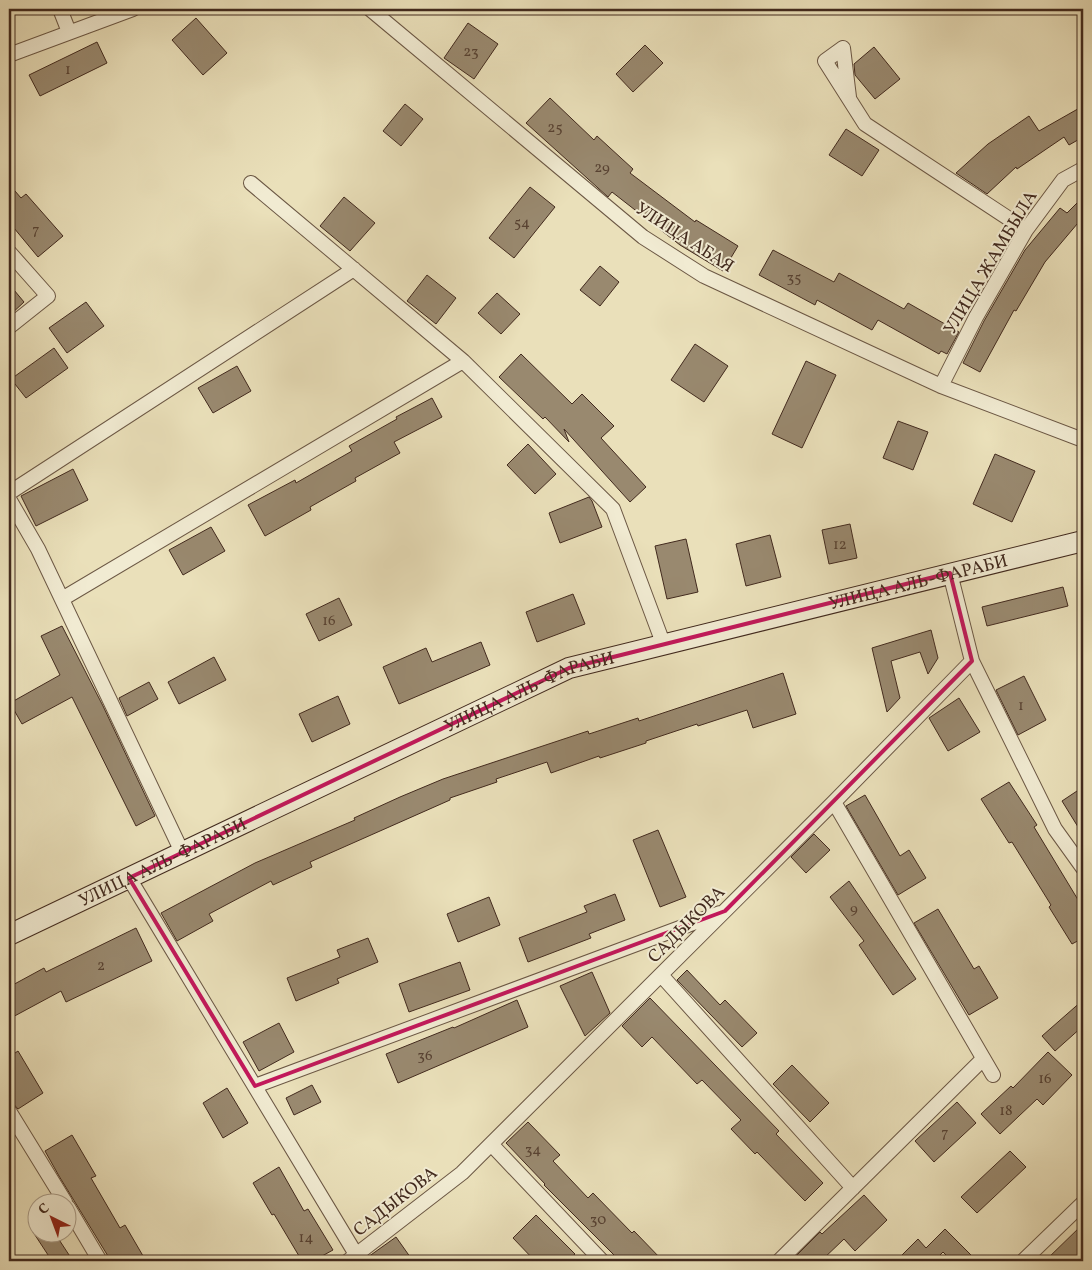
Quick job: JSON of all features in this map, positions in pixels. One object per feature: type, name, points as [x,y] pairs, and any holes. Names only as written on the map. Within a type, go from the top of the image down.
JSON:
[{"type":"main road","name":"УЛИЦА АЛЬ-ФАРАБИ","points":[[9,935],[569,668],[663,643],[1083,541]]},
{"type":"street","points":[[60,9],[69,32]]},
{"type":"street","points":[[9,55],[133,9]]},
{"type":"street","name":"УЛИЦА АБАЯ","points":[[370,9],[643,237],[704,276],[941,386],[1083,440]]},
{"type":"street","points":[[849,97],[865,124],[1026,230]]},
{"type":"street","name":"УЛИЦА ЖАМБЫЛА","points":[[941,386],[976,317],[1026,230],[1063,180],[1083,169]]},
{"type":"street","points":[[251,183],[463,361],[613,509],[663,643]]},
{"type":"street","points":[[9,252],[48,296],[9,328]]},
{"type":"street","points":[[9,493],[354,269]]},
{"type":"street","points":[[62,599],[463,361]]},
{"type":"street","points":[[9,499],[38,549],[182,852]]},
{"type":"street","points":[[950,573],[972,662],[1055,829],[1083,868]]},
{"type":"street","name":"САДЫКОВА","points":[[355,1259],[462,1173],[972,662]]},
{"type":"street","points":[[834,802],[993,1075]]},
{"type":"street","points":[[129,878],[255,1086],[355,1259]]},
{"type":"street","points":[[255,1086],[725,911]]},
{"type":"street","points":[[661,975],[852,1188]]},
{"type":"street","points":[[779,1261],[983,1059]]},
{"type":"street","points":[[9,1111],[59,1192]]},
{"type":"street","points":[[491,1144],[602,1261]]},
{"type":"street","points":[[1023,1261],[1083,1203]]},
{"type":"street","points":[[78,1224],[100,1261]]},
{"type":"highlighted area","points":[[950,573],[972,661],[725,911],[255,1086],[129,878],[569,668]]},
{"type":"building","points":[[196,18],[227,53],[203,75],[172,40]]},
{"type":"building","points":[[468,23],[498,44],[474,79],[444,58]]},
{"type":"building","points":[[97,42],[107,63],[40,96],[29,75]]},
{"type":"building","points":[[645,45],[663,63],[633,92],[616,74]]},
{"type":"building","points":[[874,47],[900,79],[875,99],[855,75],[854,64]]},
{"type":"building","points":[[550,98],[594,140],[597,136],[633,169],[630,173],[695,222],[696,220],[738,246],[723,271],[680,245],[612,192],[608,197],[526,123]]},
{"type":"building","points":[[405,104],[423,119],[401,146],[383,131]]},
{"type":"building","points":[[1083,106],[1083,137],[1069,145],[1064,137],[1017,169],[1016,167],[987,194],[956,173],[988,144],[1029,116],[1039,131]]},
{"type":"building","points":[[846,129],[879,150],[862,176],[829,155]]},
{"type":"building","points":[[9,184],[21,198],[26,194],[63,236],[38,257],[9,222]]},
{"type":"building","points":[[530,187],[555,207],[514,258],[489,238]]},
{"type":"building","points":[[344,197],[375,223],[350,251],[320,226]]},
{"type":"building","points":[[1083,197],[1083,217],[1045,262],[1016,311],[1014,310],[980,372],[963,363],[984,321],[1025,250],[1060,208],[1067,213]]},
{"type":"building","points":[[773,250],[834,282],[839,273],[904,309],[908,303],[959,332],[947,354],[941,351],[939,354],[878,320],[872,330],[817,300],[815,305],[759,275]]},
{"type":"building","points":[[600,266],[619,282],[600,306],[580,290]]},
{"type":"building","points":[[427,275],[456,298],[436,324],[407,301]]},
{"type":"building","points":[[9,284],[24,302],[9,316]]},
{"type":"building","points":[[497,293],[520,314],[501,334],[478,313]]},
{"type":"building","points":[[86,302],[104,326],[67,353],[49,328]]},
{"type":"building","points":[[695,344],[728,366],[704,402],[671,380]]},
{"type":"building","points":[[54,348],[68,368],[26,398],[11,379]]},
{"type":"building","points":[[521,354],[572,404],[582,394],[614,426],[601,438],[646,487],[630,502],[564,429],[569,442],[545,417],[543,419],[499,377]]},
{"type":"building","points":[[806,361],[836,375],[802,448],[772,434]]},
{"type":"building","points":[[237,366],[251,391],[213,413],[198,388]]},
{"type":"building","points":[[432,398],[442,417],[394,442],[400,453],[355,478],[356,481],[310,507],[311,510],[265,536],[248,505],[295,480],[296,483],[352,451],[349,446],[397,419],[396,417]]},
{"type":"building","points":[[898,421],[928,432],[913,470],[883,458]]},
{"type":"building","points":[[528,444],[556,474],[535,494],[507,465]]},
{"type":"building","points":[[995,454],[1035,471],[1012,522],[973,504]]},
{"type":"building","points":[[73,469],[88,500],[36,526],[21,496]]},
{"type":"building","points":[[589,497],[602,527],[560,543],[549,513]]},
{"type":"building","points":[[850,524],[857,558],[829,564],[822,530]]},
{"type":"building","points":[[211,527],[225,551],[183,575],[169,550]]},
{"type":"building","points":[[770,535],[781,577],[746,586],[736,544]]},
{"type":"building","points":[[686,539],[698,592],[667,599],[655,546]]},
{"type":"building","points":[[1063,587],[1068,606],[987,626],[982,607]]},
{"type":"building","points":[[573,594],[585,624],[537,642],[526,612]]},
{"type":"building","points":[[339,598],[352,625],[319,641],[306,614]]},
{"type":"building","points":[[62,626],[103,706],[155,816],[136,826],[72,697],[22,724],[10,703],[60,675],[41,636]]},
{"type":"building","points":[[931,630],[938,658],[928,674],[920,652],[891,661],[900,698],[887,712],[872,648]]},
{"type":"building","points":[[481,642],[490,665],[399,704],[383,667],[426,648],[432,662]]},
{"type":"building","points":[[214,657],[226,680],[179,704],[168,682]]},
{"type":"building","points":[[783,673],[796,714],[753,728],[747,710],[698,726],[697,724],[646,741],[646,743],[600,758],[599,756],[551,773],[547,762],[496,779],[497,782],[450,798],[450,800],[310,862],[312,867],[273,885],[271,881],[209,914],[213,921],[177,941],[161,913],[255,863],[355,820],[354,818],[443,779],[588,731],[589,734],[638,718],[639,721]]},
{"type":"building","points":[[1024,676],[1046,720],[1018,735],[996,690]]},
{"type":"building","points":[[149,682],[158,699],[127,716],[119,698]]},
{"type":"building","points":[[338,696],[350,724],[312,742],[299,714]]},
{"type":"building","points":[[959,698],[980,732],[948,751],[929,718]]},
{"type":"building","points":[[1009,782],[1037,825],[1034,827],[1083,908],[1083,938],[1072,944],[1049,907],[1051,905],[1012,842],[1009,843],[981,799]]},
{"type":"building","points":[[1083,787],[1083,835],[1062,801]]},
{"type":"building","points":[[865,795],[900,856],[909,850],[926,878],[898,895],[846,806]]},
{"type":"building","points":[[658,830],[686,897],[660,907],[633,840]]},
{"type":"building","points":[[814,834],[830,850],[806,873],[791,857]]},
{"type":"building","points":[[849,881],[916,979],[893,995],[859,945],[864,941],[830,897]]},
{"type":"building","points":[[615,894],[625,920],[589,934],[591,938],[528,962],[519,938],[587,912],[584,906]]},
{"type":"building","points":[[489,897],[500,925],[458,942],[447,914]]},
{"type":"building","points":[[938,909],[974,969],[979,966],[998,998],[969,1015],[914,923]]},
{"type":"building","points":[[136,928],[152,961],[66,1002],[61,991],[9,1019],[9,987],[44,968],[46,972]]},
{"type":"building","points":[[368,938],[378,962],[337,979],[339,983],[296,1001],[287,978],[340,957],[337,950]]},
{"type":"building","points":[[460,962],[470,990],[409,1012],[399,984]]},
{"type":"building","points":[[687,970],[720,1005],[725,1000],[757,1033],[742,1047],[677,980]]},
{"type":"building","points":[[592,972],[610,1013],[585,1036],[560,986]]},
{"type":"building","points":[[650,998],[779,1131],[776,1134],[823,1183],[805,1201],[757,1152],[755,1154],[731,1129],[741,1120],[702,1080],[697,1084],[652,1037],[642,1047],[622,1026]]},
{"type":"building","points":[[517,1000],[528,1027],[398,1083],[386,1054],[454,1028]]},
{"type":"building","points":[[1083,1000],[1083,1026],[1055,1051],[1042,1036]]},
{"type":"building","points":[[279,1023],[294,1052],[259,1071],[243,1042]]},
{"type":"building","points":[[18,1051],[43,1093],[18,1109],[9,1099],[9,1057]]},
{"type":"building","points":[[1048,1052],[1072,1075],[1043,1105],[1037,1099],[1000,1134],[981,1114],[1011,1086],[1013,1088]]},
{"type":"building","points":[[792,1065],[829,1103],[810,1122],[773,1084]]},
{"type":"building","points":[[312,1085],[321,1102],[294,1115],[286,1098]]},
{"type":"building","points":[[227,1088],[248,1123],[223,1138],[203,1103]]},
{"type":"building","points":[[957,1102],[976,1123],[934,1162],[915,1141]]},
{"type":"building","points":[[528,1122],[560,1155],[553,1161],[588,1198],[593,1193],[632,1233],[634,1231],[663,1261],[620,1261],[544,1185],[506,1143]]},
{"type":"building","points":[[72,1135],[96,1176],[91,1178],[120,1228],[125,1225],[146,1261],[111,1261],[78,1207],[78,1192],[69,1192],[45,1151]]},
{"type":"building","points":[[1010,1151],[1026,1167],[977,1213],[961,1197]]},
{"type":"building","points":[[279,1167],[304,1211],[308,1209],[333,1250],[313,1261],[302,1261],[253,1183]]},
{"type":"building","points":[[864,1195],[887,1220],[855,1251],[844,1239],[821,1261],[791,1261],[820,1232],[822,1234]]},
{"type":"building","points":[[536,1215],[575,1254],[567,1261],[535,1261],[513,1238]]},
{"type":"building","points":[[1083,1224],[1083,1261],[1045,1261]]},
{"type":"building","points":[[945,1229],[977,1261],[952,1261],[943,1252],[937,1258],[940,1261],[896,1261],[918,1239],[926,1248]]},
{"type":"building","points":[[396,1237],[413,1261],[369,1261],[368,1257]]},
{"type":"building","points":[[40,1242],[61,1242],[73,1261],[52,1261]]}]
